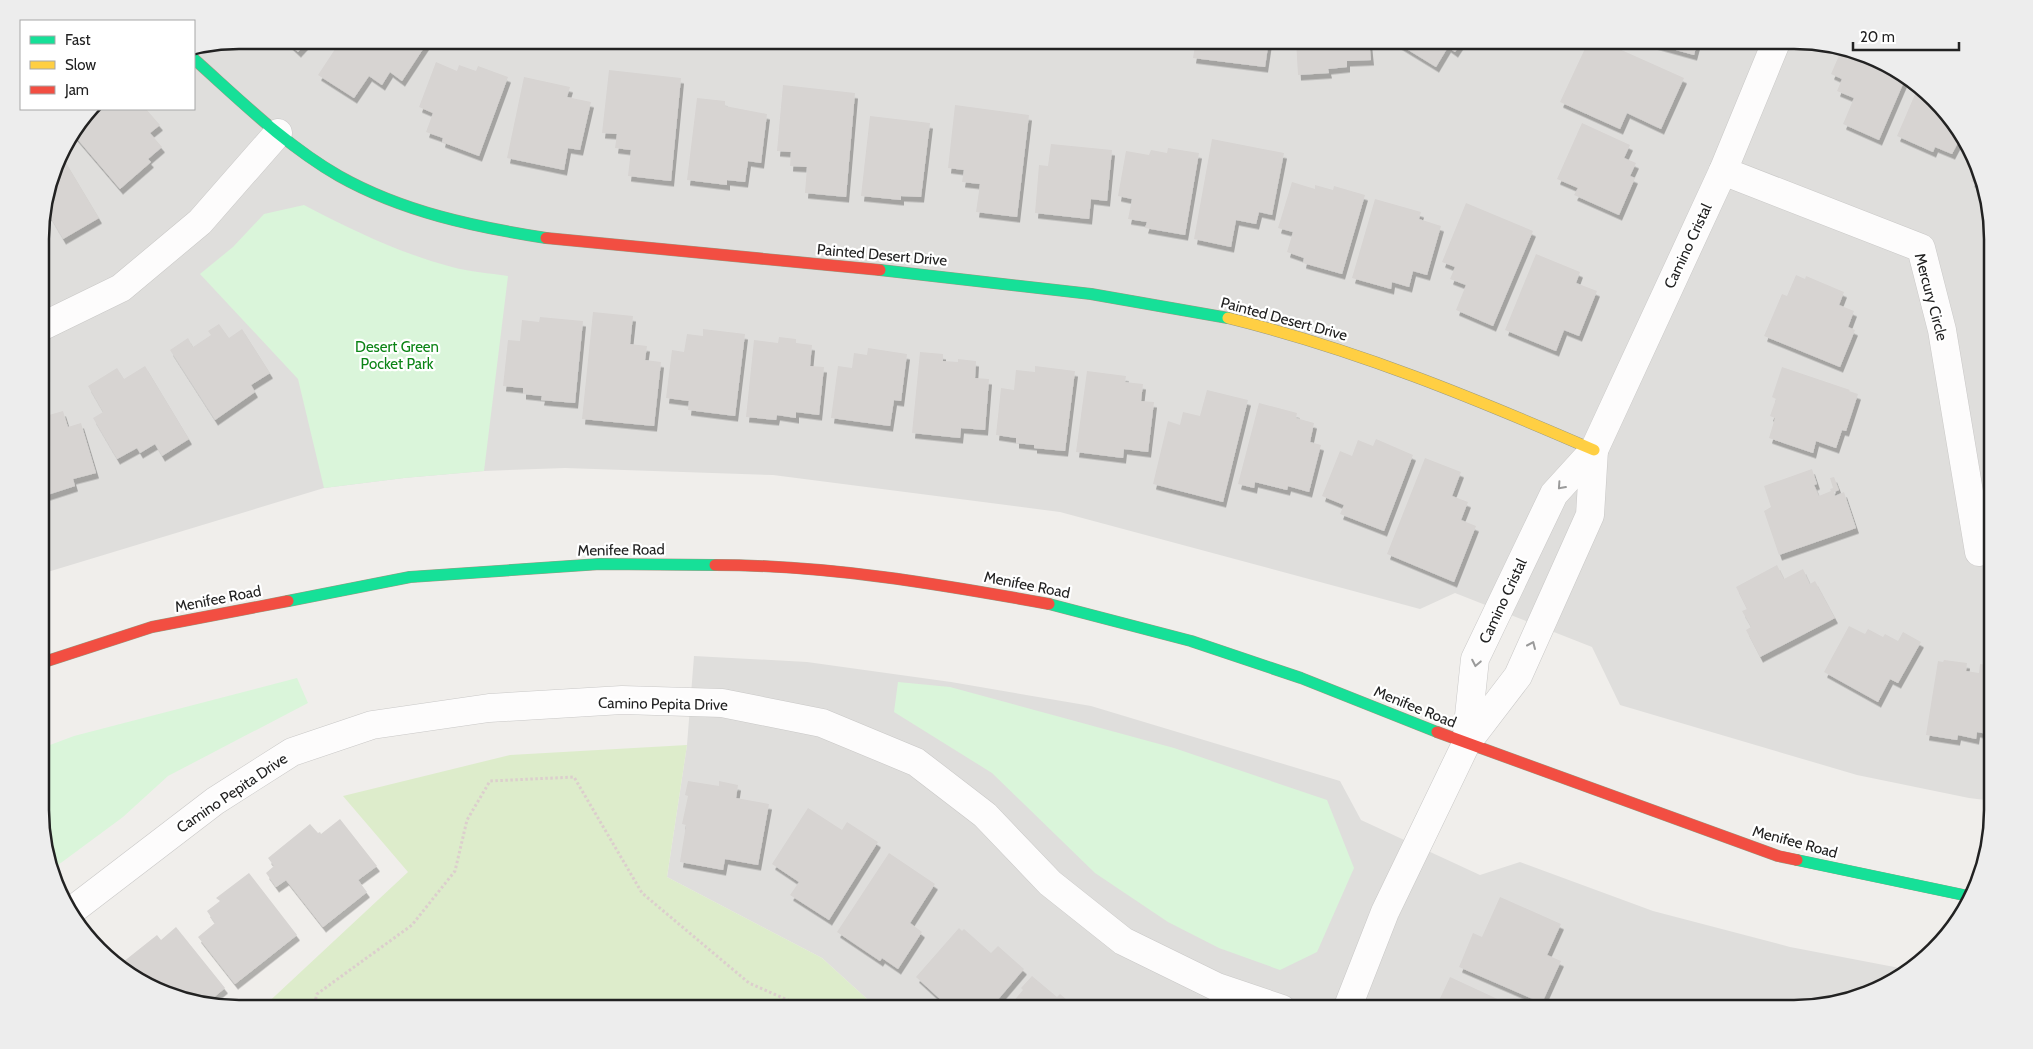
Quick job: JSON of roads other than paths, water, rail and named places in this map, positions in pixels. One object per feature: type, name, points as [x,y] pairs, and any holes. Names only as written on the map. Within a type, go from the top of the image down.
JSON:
[{"type":"main road","name":"Painted Desert Drive","points":[[195,60],[278,133],[320,163],[360,187],[398,204],[441,218],[490,230],[557,239],[1015,283],[1224,317],[1298,336],[1396,367],[1458,391],[1594,450]]},
{"type":"main road","name":"Menifee Road","points":[[49,660],[152,627],[410,577],[600,564],[760,565],[939,584],[1056,605],[1191,641],[1300,678],[1466,744],[1778,856],[1964,895]]},
{"type":"street","name":"Camino Cristal","points":[[1466,744],[1476,659],[1554,494],[1594,450],[1723,171],[1773,49]]},
{"type":"street","points":[[49,323],[121,288],[200,222],[278,133]]},
{"type":"street","name":"Mercury Circle","points":[[1723,171],[1921,248],[1942,330],[1978,552]]},
{"type":"street","name":"Camino Cristal","points":[[1350,1000],[1384,912],[1466,744],[1518,676],[1590,515],[1594,450]]},
{"type":"street","name":"Camino Pepita Drive","points":[[76,908],[215,800],[292,752],[372,726],[498,707],[622,700],[722,703],[822,723],[916,762],[985,816],[1050,883],[1123,941],[1216,987],[1255,1000]]},
{"type":"park label","name":"Desert Green Pocket Park","points":[[397,356]]}]
